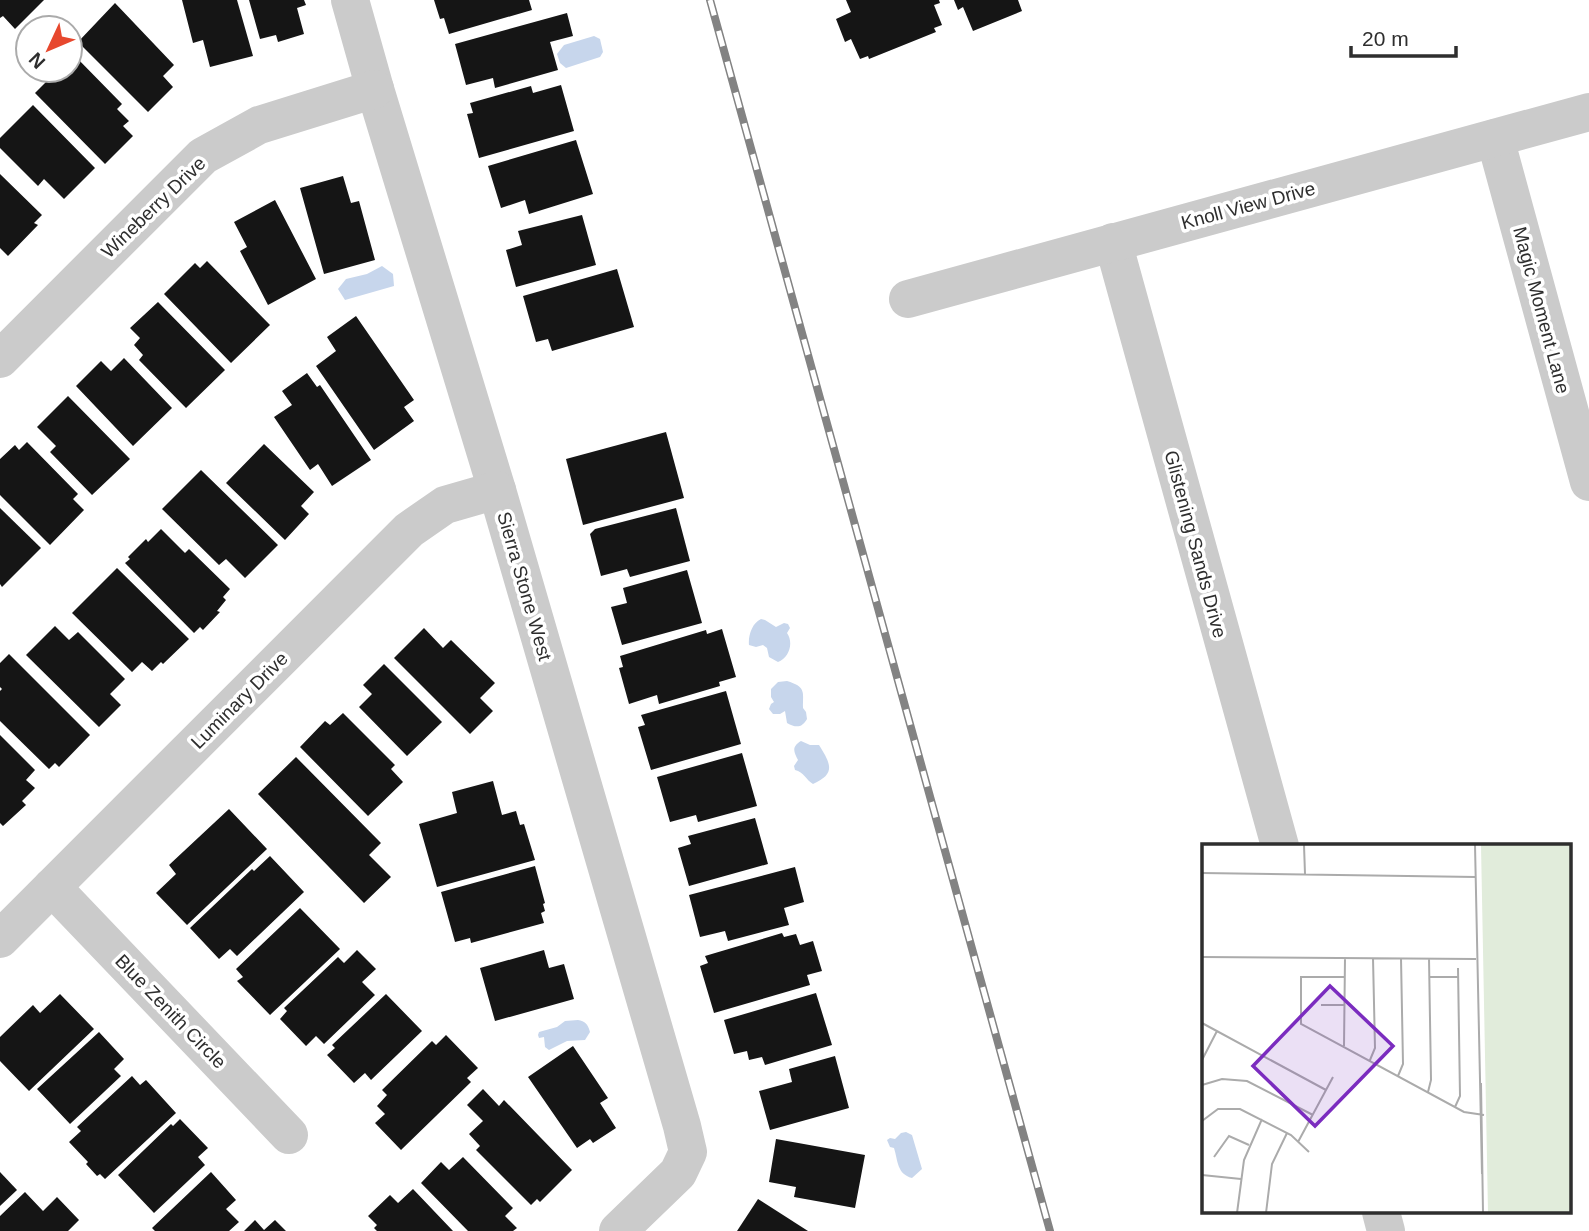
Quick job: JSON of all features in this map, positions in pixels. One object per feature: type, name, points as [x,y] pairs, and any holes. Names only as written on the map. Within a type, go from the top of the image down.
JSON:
[{"type":"street","name":"Sierra Stone West","points":[[350,0],[497,490],[688,1152],[678,1173],[618,1231]]},
{"type":"street","name":"Wineberry Drive","points":[[0,359],[203,156],[259,125],[375,89]]},
{"type":"street","name":"Knoll View Drive","points":[[908,299],[1589,112]]},
{"type":"street","name":"Magic Moment Lane","points":[[1495,138],[1589,482]]},
{"type":"street","name":"Glistening Sands Drive","points":[[1112,242],[1279,844]]},
{"type":"street","name":"Luminary Drive","points":[[0,939],[409,530],[444,505],[497,490]]},
{"type":"street","name":"Blue Zenith Circle","points":[[52,887],[289,1135]]},
{"type":"street","points":[[1382,1214],[1386,1231]]},
{"type":"water","points":[[594,36],[600,39],[603,52],[600,57],[566,68],[560,63],[557,54],[564,45]]},
{"type":"water","points":[[382,266],[393,274],[394,286],[345,300],[338,289],[346,279],[367,274]]},
{"type":"water","points":[[761,619],[776,627],[788,624],[790,628],[787,633],[789,650],[778,662],[769,657],[767,648],[763,645],[749,645],[751,630]]},
{"type":"water","points":[[787,681],[798,685],[803,694],[803,708],[807,719],[798,726],[787,723],[785,711],[773,714],[769,709],[774,702],[771,689],[778,682]]},
{"type":"water","points":[[801,741],[819,745],[828,763],[828,772],[813,784],[801,772],[795,770],[794,766],[798,760],[795,748]]},
{"type":"water","points":[[578,1020],[586,1023],[589,1029],[585,1040],[567,1041],[549,1050],[545,1047],[544,1037],[539,1038],[539,1032],[557,1027],[565,1021]]},
{"type":"water","points":[[906,1132],[912,1135],[922,1169],[912,1178],[901,1170],[894,1148],[890,1147],[887,1140],[895,1139]]},
{"type":"building","points":[[0,0],[44,0],[30,14],[14,14],[14,28],[3,16],[0,18]]},
{"type":"building","points":[[182,0],[237,0],[253,56],[210,67],[203,40],[193,43]]},
{"type":"building","points":[[249,0],[304,0],[306,5],[297,8],[304,34],[278,42],[276,35],[260,39]]},
{"type":"building","points":[[434,0],[529,0],[532,10],[449,34],[444,18],[440,19]]},
{"type":"building","points":[[846,0],[939,0],[940,3],[934,5],[942,25],[934,28],[936,32],[869,59],[868,56],[860,59],[851,39],[845,42],[836,19],[851,12]]},
{"type":"building","points":[[954,0],[1018,0],[1022,11],[973,31],[963,7],[958,10]]},
{"type":"building","points":[[115,3],[174,65],[163,76],[173,87],[148,112],[84,48],[84,36]]},
{"type":"building","points":[[567,13],[573,36],[550,42],[558,70],[495,88],[493,78],[466,85],[455,44]]},
{"type":"building","points":[[84,65],[122,104],[117,109],[129,121],[123,126],[133,136],[105,164],[35,93],[44,84],[84,84]]},
{"type":"building","points":[[561,85],[574,131],[479,158],[467,114],[473,113],[470,103],[531,86],[533,93]]},
{"type":"building","points":[[33,105],[95,168],[64,199],[44,179],[38,186],[0,148],[0,138]]},
{"type":"building","points":[[576,140],[593,194],[529,214],[525,200],[501,208],[488,166]]},
{"type":"building","points":[[0,174],[42,215],[34,223],[38,225],[8,256],[0,248]]},
{"type":"building","points":[[343,176],[351,203],[359,201],[375,260],[324,274],[300,188]]},
{"type":"building","points":[[275,200],[316,279],[268,305],[240,251],[247,247],[234,222]]},
{"type":"building","points":[[582,215],[596,265],[516,287],[506,250],[522,245],[518,231]]},
{"type":"building","points":[[207,261],[270,325],[231,363],[164,294],[195,263],[200,268]]},
{"type":"building","points":[[617,269],[634,327],[552,351],[548,339],[536,342],[523,296]]},
{"type":"building","points":[[158,302],[225,370],[186,408],[139,360],[143,355],[134,345],[140,338],[130,328]]},
{"type":"building","points":[[356,316],[414,400],[404,407],[414,421],[374,450],[316,366],[336,351],[327,337]]},
{"type":"building","points":[[124,358],[172,408],[133,446],[76,386],[101,361],[111,371]]},
{"type":"building","points":[[307,373],[317,387],[320,385],[371,460],[332,486],[318,464],[310,470],[274,417],[292,405],[282,391]]},
{"type":"building","points":[[68,396],[130,459],[92,495],[50,452],[56,446],[37,427]]},
{"type":"building","points":[[666,432],[684,498],[583,525],[566,459]]},
{"type":"building","points":[[27,442],[78,494],[73,499],[84,510],[50,545],[0,495],[0,459],[15,445],[19,450]]},
{"type":"building","points":[[264,444],[314,492],[301,506],[309,514],[285,540],[226,483]]},
{"type":"building","points":[[201,470],[278,545],[245,578],[226,559],[219,565],[162,509]]},
{"type":"building","points":[[0,508],[41,548],[2,587],[0,584]]},
{"type":"building","points":[[676,508],[690,561],[630,577],[627,569],[601,576],[590,534],[595,529]]},
{"type":"building","points":[[161,529],[185,553],[189,549],[230,589],[223,597],[226,600],[217,611],[220,612],[203,630],[200,627],[194,633],[125,563],[146,539],[148,542]]},
{"type":"building","points":[[117,568],[189,639],[152,671],[142,662],[132,672],[72,613]]},
{"type":"building","points":[[687,570],[702,623],[622,645],[611,607],[627,603],[623,588]]},
{"type":"building","points":[[55,626],[69,640],[78,632],[125,679],[110,694],[121,705],[99,727],[26,655]]},
{"type":"building","points":[[424,628],[443,648],[451,640],[495,683],[480,698],[493,711],[470,734],[394,658]]},
{"type":"building","points":[[722,629],[736,677],[719,682],[720,686],[659,704],[657,695],[629,704],[619,668],[623,667],[620,656],[706,630],[707,634]]},
{"type":"building","points":[[9,654],[90,735],[59,767],[55,763],[49,769],[0,721],[0,663]]},
{"type":"building","points":[[384,664],[442,722],[407,756],[359,707],[372,694],[363,685]]},
{"type":"building","points":[[726,691],[741,744],[651,770],[638,727],[645,725],[641,715]]},
{"type":"building","points":[[343,713],[395,765],[391,769],[403,782],[368,816],[300,747],[325,721],[330,725]]},
{"type":"building","points":[[0,735],[35,770],[26,780],[35,788],[22,801],[26,805],[3,826],[0,823]]},
{"type":"building","points":[[742,753],[757,806],[698,822],[696,815],[670,822],[657,777]]},
{"type":"building","points":[[296,757],[381,843],[369,855],[391,877],[364,903],[258,794]]},
{"type":"building","points":[[493,781],[502,815],[516,811],[520,825],[524,824],[535,860],[437,887],[419,824],[457,813],[452,792]]},
{"type":"building","points":[[229,809],[267,849],[187,925],[156,893],[176,874],[169,865]]},
{"type":"building","points":[[755,818],[768,864],[689,886],[678,848],[691,844],[688,836]]},
{"type":"building","points":[[270,856],[304,892],[237,956],[230,949],[219,959],[190,928],[252,869],[254,871]]},
{"type":"building","points":[[535,866],[545,903],[545,911],[541,913],[544,923],[471,943],[470,938],[455,942],[441,892]]},
{"type":"building","points":[[795,867],[804,902],[784,908],[789,925],[728,941],[725,931],[700,937],[689,895]]},
{"type":"building","points":[[300,908],[340,949],[270,1015],[237,981],[243,977],[236,969]]},
{"type":"building","points":[[782,933],[784,937],[796,934],[800,945],[813,941],[822,971],[807,975],[810,985],[714,1013],[700,966],[708,963],[705,956]]},
{"type":"building","points":[[357,950],[376,969],[362,982],[375,995],[324,1044],[316,1036],[306,1046],[280,1019],[287,1011],[284,1008],[338,957],[344,963]]},
{"type":"building","points":[[544,950],[549,968],[564,964],[574,999],[495,1021],[480,968]]},
{"type":"building","points":[[816,993],[832,1045],[765,1065],[762,1057],[749,1060],[747,1051],[734,1054],[724,1020]]},
{"type":"building","points":[[60,994],[94,1029],[29,1091],[0,1061],[0,1037],[33,1005],[40,1013]]},
{"type":"building","points":[[386,994],[422,1031],[371,1080],[365,1073],[354,1083],[327,1055],[335,1048],[332,1045]]},
{"type":"building","points":[[99,1032],[124,1059],[114,1069],[121,1076],[70,1124],[37,1089]]},
{"type":"building","points":[[446,1035],[478,1068],[467,1078],[471,1082],[401,1150],[375,1123],[385,1114],[377,1106],[387,1095],[382,1090],[432,1041],[436,1045]]},
{"type":"building","points":[[573,1046],[608,1098],[600,1103],[616,1128],[593,1143],[590,1139],[577,1148],[528,1077]]},
{"type":"building","points":[[835,1056],[849,1108],[770,1130],[759,1091],[792,1082],[789,1069]]},
{"type":"building","points":[[132,1076],[140,1085],[146,1080],[176,1113],[105,1179],[100,1174],[97,1176],[69,1142],[81,1131],[77,1127]]},
{"type":"building","points":[[483,1089],[499,1106],[504,1100],[572,1170],[540,1202],[537,1199],[531,1205],[476,1150],[480,1146],[469,1134],[483,1121],[467,1105]]},
{"type":"building","points":[[180,1119],[208,1148],[198,1157],[205,1165],[154,1213],[118,1175],[171,1124],[173,1126]]},
{"type":"building","points":[[776,1139],[865,1155],[855,1208],[794,1197],[796,1187],[769,1182]]},
{"type":"building","points":[[463,1157],[513,1208],[505,1216],[517,1228],[513,1231],[468,1231],[421,1183],[441,1162],[449,1170]]},
{"type":"building","points":[[0,1172],[17,1190],[0,1206]]},
{"type":"building","points":[[211,1172],[236,1200],[226,1209],[239,1222],[229,1231],[155,1231],[152,1228]]},
{"type":"building","points":[[413,1189],[453,1231],[377,1231],[374,1228],[377,1225],[368,1216],[390,1195],[398,1203]]},
{"type":"building","points":[[25,1192],[43,1211],[57,1197],[79,1220],[68,1231],[0,1231],[0,1216]]},
{"type":"building","points":[[758,1199],[808,1231],[737,1231]]},
{"type":"building","points":[[255,1220],[264,1230],[275,1220],[286,1231],[244,1231]]},
{"type":"railway","points":[[710,0],[1050,1231]]}]
